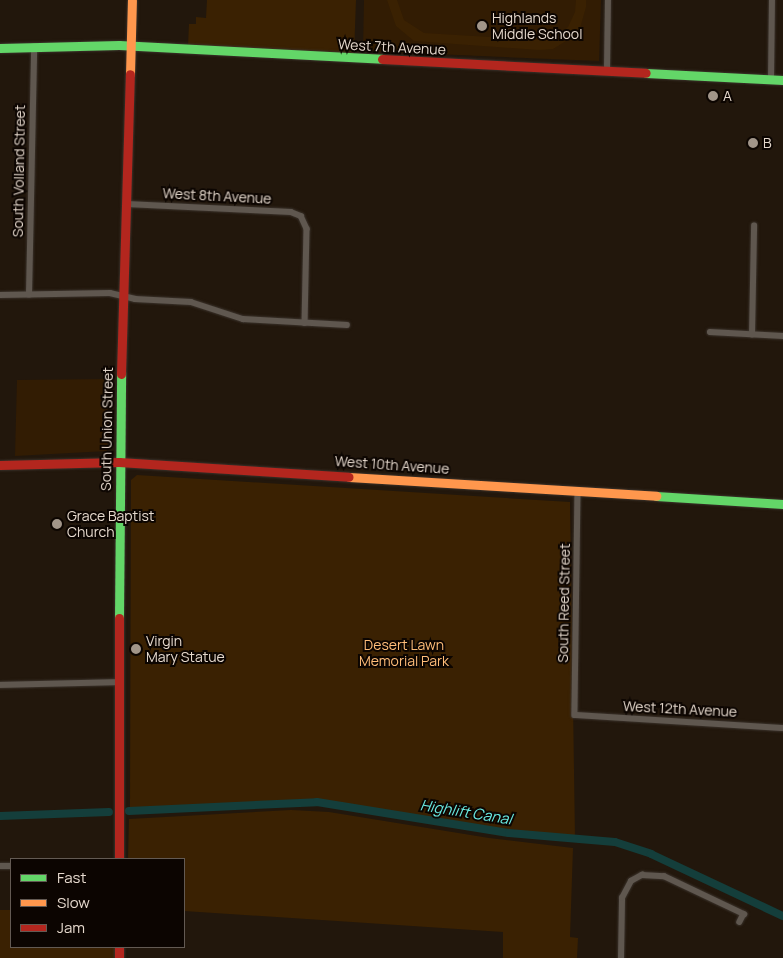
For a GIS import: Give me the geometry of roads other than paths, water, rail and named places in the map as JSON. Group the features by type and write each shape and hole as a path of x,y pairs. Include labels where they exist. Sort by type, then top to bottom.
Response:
{"main road":[{"name":"South Union Street","path":"119,858 119,462 132,0"},
{"name":"West 7th Avenue","path":"0,48 130,46 783,80"},
{"name":"West 10th Avenue","path":"0,465 119,462 783,504"}],"street":[{"path":"607,70 608,0"},
{"path":"771,80 772,0"},
{"name":"South Volland Street","path":"29,295 34,47"},
{"name":"West 8th Avenue","path":"126,204 291,212 304,218 307,229 305,323"},
{"path":"752,334 754,226"},
{"path":"0,295 110,293 191,302 243,319 347,325"},
{"path":"710,332 783,336"},
{"name":"South Reed Street","path":"575,716 578,491"},
{"path":"0,685 120,682"},
{"name":"West 12th Avenue","path":"575,716 783,728"},
{"path":"621,958 622,898 631,881 642,875 664,876 744,914 740,922"}],"waterway":[{"name":"Highlift Canal","path":"129,811 317,802 509,833 615,842 651,854 783,916"},
{"name":"Highlift Canal","path":"0,816 109,812"}],"place":[{"name":"Highlands Middle School","path":"482,26"},
{"name":"A","path":"713,96"},
{"name":"B","path":"753,143"},
{"name":"Grace Baptist Church","path":"57,524"},
{"name":"Virgin Mary Statue","path":"136,649"}],"park label":[{"name":"Desert Lawn Memorial Park","path":"404,654"}]}
